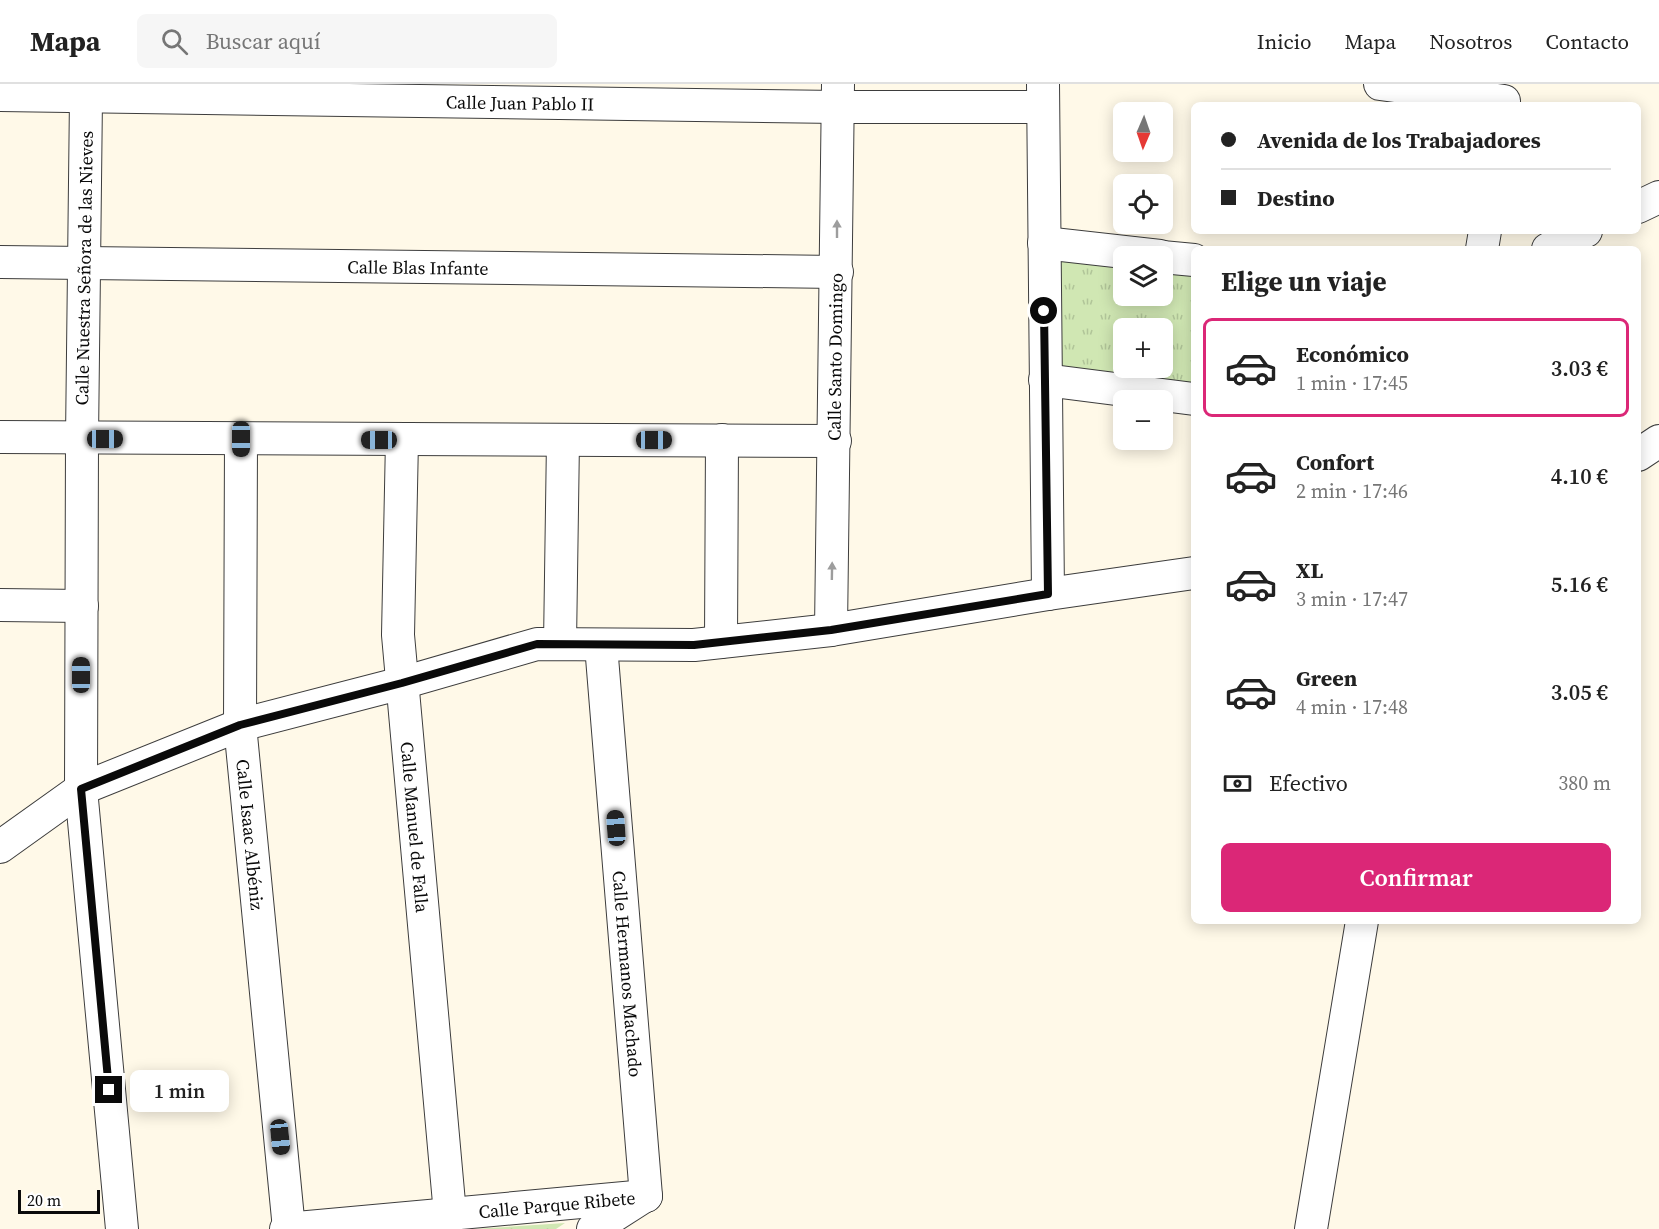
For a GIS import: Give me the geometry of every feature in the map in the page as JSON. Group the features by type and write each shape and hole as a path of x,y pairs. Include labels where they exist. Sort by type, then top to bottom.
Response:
{"street":[{"path":"1380,84 1505,97"},
{"name":"Calle Juan Pablo II","path":"0,95 86,97 1042,96"},
{"name":"Calle Santo Domingo","path":"831,630 838,95"},
{"path":"1042,96 1048,594"},
{"name":"Calle Nuestra Señora de las Nieves","path":"86,97 81,789 122,1229"},
{"path":"1641,206 1659,197"},
{"path":"1554,246 1580,234"},
{"path":"1044,243 1113,251"},
{"path":"1173,258 1191,261"},
{"name":"Calle Blas Infante","path":"0,262 837,272"},
{"path":"1045,380 1191,399"},
{"path":"0,437 835,441"},
{"name":"Calle Isaac Albéniz","path":"241,439 240,725 288,1229"},
{"name":"Calle Manuel de Falla","path":"402,440 398,635 450,1214"},
{"path":"560,644 563,440"},
{"path":"721,642 722,440"},
{"path":"1641,453 1659,441"},
{"path":"0,847 81,789 240,725 402,683 537,644 694,645 831,630 1048,594 1191,573"},
{"path":"0,604 81,606"},
{"name":"Calle Hermanos Machado","path":"601,645 646,1196"},
{"path":"1311,1229 1362,924"},
{"path":"593,1229 646,1196"},
{"name":"Calle Parque Ribete","path":"288,1229 646,1196"}],"green space":[{"path":"1044,243 1113,254 1113,306 1173,306 1173,258 1191,260 1191,399 1173,396 1173,390 1123,390 1045,380"},
{"path":"565,1223 556,1229 474,1229"}],"route":[{"path":"109,1090 81,789 240,725 402,683 537,644 694,645 831,630 1048,594 1044,311"}]}
